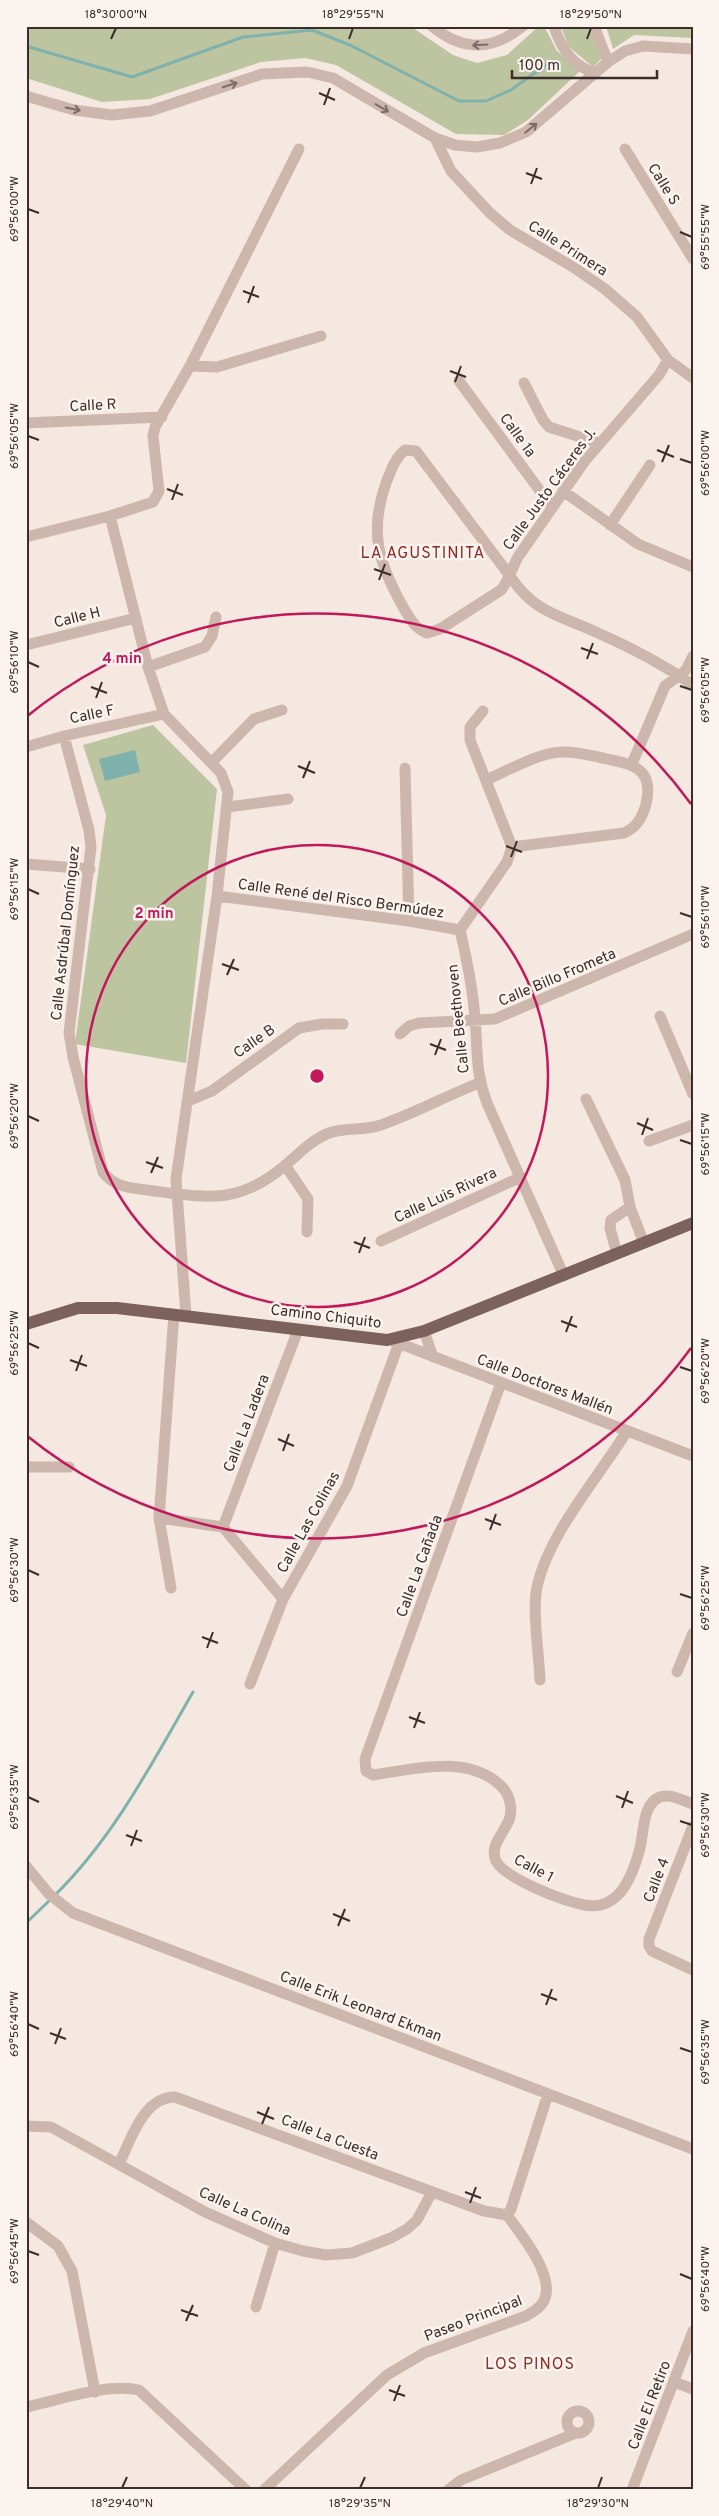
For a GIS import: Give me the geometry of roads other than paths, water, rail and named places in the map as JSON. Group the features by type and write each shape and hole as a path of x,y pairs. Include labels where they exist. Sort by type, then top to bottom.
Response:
{"main road":[{"name":"Camino Chiquito","path":"26,1324 78,1308 116,1308 393,1341 424,1331 564,1276 693,1223"}],"street":[{"path":"432,26 444,36 458,43 472,45 504,41 523,26"},
{"path":"554,26 565,51 582,67 595,73"},
{"path":"594,26 608,62"},
{"path":"28,100 74,110 112,115 150,111 262,74 308,72 333,78 436,138 455,144 477,147 500,143 526,132 608,62 625,51 643,46 693,49"},
{"name":"Calle Primera","path":"436,138 451,172 490,213 510,230 573,267 605,289 638,317 668,360 693,378"},
{"path":"26,537 110,516 153,502 159,491 153,436 155,427 190,366 299,149"},
{"name":"Calle S","path":"625,149 693,259"},
{"path":"190,366 217,367 321,336"},
{"name":"Calle Justo Cáceres J.","path":"510,576 416,451 405,450 394,462 379,510 376,531 379,554 387,578 414,625 427,633 440,629 501,590 510,576 518,557 563,490 599,444 654,382 668,360"},
{"name":"Calle 1a","path":"459,382 552,507"},
{"path":"524,383 543,420 550,427 599,444"},
{"name":"Calle R","path":"26,423 162,416"},
{"path":"610,525 650,465"},
{"path":"563,490 610,525 650,550 693,567"},
{"path":"110,516 148,667 164,714 212,762 221,773 228,792 228,807 217,896 176,1194 180,1315 159,1518 171,1588"},
{"path":"510,576 530,601 546,612 598,633 680,676 693,685"},
{"path":"148,667 205,647 212,636 216,617"},
{"name":"Calle H","path":"26,645 136,618"},
{"path":"632,764 665,686 669,680 680,676 686,670 693,656"},
{"path":"212,762 254,719 282,710"},
{"path":"460,930 507,862 512,847 469,736 472,723 483,711"},
{"name":"Calle F","path":"26,747 64,736 164,714"},
{"name":"Calle Asdrúbal Domínguez","path":"64,736 89,830 90,869 70,1018 73,1057 103,1172 108,1178 127,1187 176,1194 228,1196 254,1187 285,1166 322,1136 336,1131 381,1125 479,1083"},
{"path":"486,780 558,752 575,752 632,764 642,771 648,788 645,809 630,830 617,835 512,847"},
{"path":"405,768 409,921"},
{"path":"228,807 288,799"},
{"path":"26,864 90,869"},
{"name":"Calle René del Risco Bermúdez","path":"217,896 409,921 460,930"},
{"name":"Calle Beethoven","path":"460,930 470,971 476,1020 476,1060 479,1083 564,1276"},
{"name":"Calle Billo Frometa","path":"400,1034 409,1026 419,1023 495,1019 693,934"},
{"path":"660,1016 693,1094"},
{"name":"Calle B","path":"188,1101 212,1091 299,1028 322,1024 343,1024"},
{"path":"586,1099 626,1180 630,1207 644,1243"},
{"path":"649,1141 693,1124"},
{"path":"285,1166 308,1199 307,1232"},
{"name":"Calle Luis Rivera","path":"381,1241 521,1177"},
{"path":"616,1254 610,1228 611,1220 630,1207"},
{"name":"Calle La Ladera","path":"223,1527 298,1330"},
{"path":"424,1331 433,1357"},
{"name":"Calle Doctores Mallén","path":"393,1341 693,1456"},
{"name":"Calle Las Colinas","path":"250,1684 283,1599 347,1486 393,1341"},
{"name":"Calle La Cañada","path":"365,1759 501,1383"},
{"path":"540,1680 536,1588 544,1566 579,1501 609,1461 626,1431"},
{"path":"26,1467 69,1467"},
{"path":"159,1518 223,1527 283,1599"},
{"path":"677,1672 693,1633"},
{"name":"Calle 1","path":"365,1759 366,1771 373,1775 430,1766 468,1769 494,1779 506,1792 510,1802 510,1819 495,1846 496,1861 506,1872 558,1897 591,1908 607,1905 620,1893 640,1849 644,1819 652,1803 660,1797 673,1797 693,1804"},
{"name":"Calle 4","path":"693,1826 649,1939 648,1946 652,1951 693,1970"},
{"name":"Calle Erik Leonard Ekman","path":"28,1869 49,1894 73,1913 693,2149"},
{"path":"506,2215 511,2209 548,2094"},
{"name":"Calle La Cuesta","path":"119,2164 144,2114 160,2100 175,2097 484,2211 506,2215"},
{"name":"Calle La Colina","path":"28,2123 51,2127 205,2212 275,2243 326,2255 352,2253 407,2229 423,2211 432,2192"},
{"name":"Paseo Principal","path":"264,2490 388,2375 407,2362 526,2316 538,2309 545,2299 547,2290 546,2278 534,2255 506,2215"},
{"path":"26,2222 58,2246 72,2271 95,2392"},
{"path":"256,2307 275,2243"},
{"name":"Calle El Retiro","path":"632,2490 693,2331"},
{"path":"674,2382 693,2388"},
{"path":"26,2407 95,2392 130,2388 146,2395 246,2490"},
{"path":"448,2490 461,2480 576,2433"}],"water":[{"path":"135,750 140,772 105,781 99,759"}],"waterway":[{"path":"26,46 132,77 243,37 312,30 352,46 459,101 486,101 511,90 547,64"},
{"path":"55,1895 96,1849 114,1824 147,1772 193,1692"},
{"path":"26,1923 50,1900"}],"district":[{"name":"LA AGUSTINITA","path":"423,552"},
{"name":"LOS PINOS","path":"530,2363"}]}
